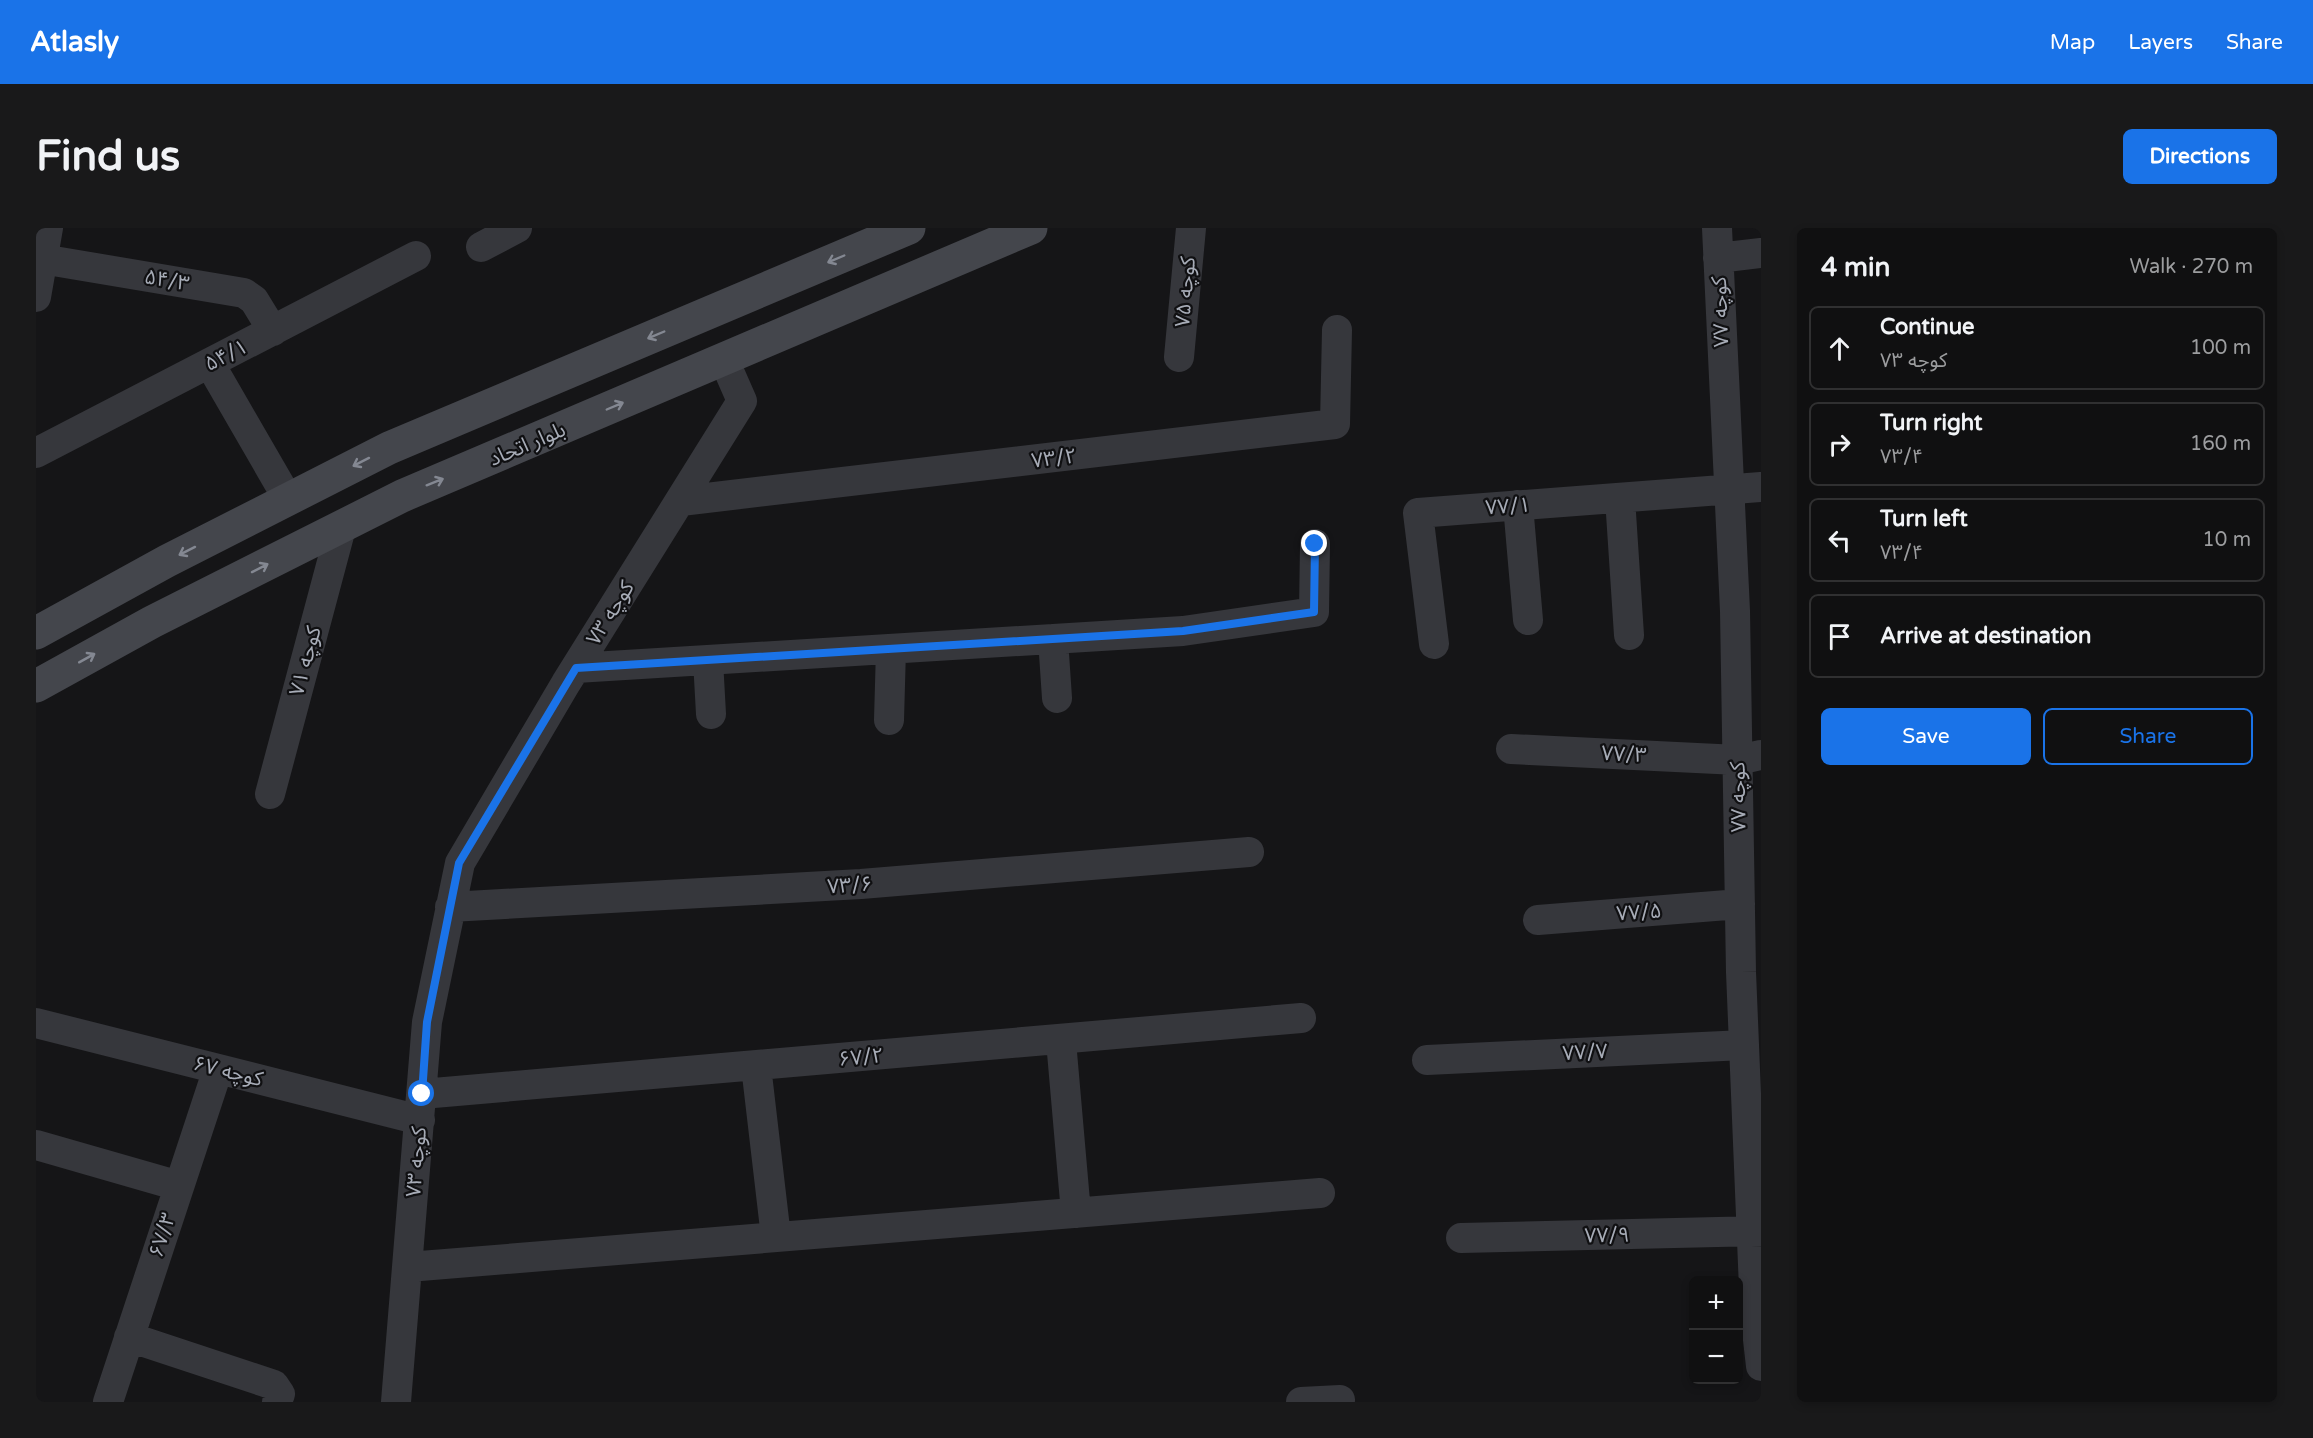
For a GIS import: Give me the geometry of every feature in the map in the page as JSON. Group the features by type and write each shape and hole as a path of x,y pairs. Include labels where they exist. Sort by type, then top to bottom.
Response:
{"main road":[{"name":"بلوار اتحاد","path":"36,686 152,622 402,496 1031,228"},
{"path":"36,633 389,448 888,232"},
{"path":"463,417 480,463"}],"street":[{"path":"36,297 39,258 48,228"},
{"path":"481,247 517,228"},
{"name":"کوچه ۷۵","path":"1179,357 1191,228"},
{"name":"کوچه ۷۷","path":"1716,228 1735,610 1749,757 1740,904 1752,994 1744,1045 1757,1232 1755,1313 1761,1366"},
{"path":"1718,258 1761,253"},
{"name":"۵۴/۱","path":"36,453 416,256"},
{"name":"۵۴/۳","path":"39,258 244,293 254,300 273,331"},
{"name":"۷۳/۲","path":"681,501 1335,424 1337,330"},
{"name":"کوچه ۷۳","path":"396,1402 427,1022 459,863 576,668 742,401 724,360"},
{"path":"210,364 288,499"},
{"name":"۷۷/۱","path":"1434,644 1418,513 1761,488"},
{"path":"1620,498 1629,635"},
{"path":"1518,506 1528,620"},
{"name":"کوچه ۷۱","path":"270,794 341,528"},
{"path":"576,668 1183,631 1314,612 1315,544"},
{"path":"1053,639 1056,698"},
{"path":"889,720 891,649"},
{"path":"708,660 711,714"},
{"name":"۷۷/۳","path":"1511,749 1749,757"},
{"name":"۷۳/۶","path":"450,907 861,884 1249,852"},
{"name":"۷۷/۵","path":"1538,920 1740,904"},
{"name":"۶۷/۲","path":"421,1107 756,1066 1061,1041 1301,1018"},
{"name":"کوچه ۶۷","path":"36,1023 218,1069 421,1107"},
{"path":"1061,1041 1076,1213"},
{"name":"۷۷/۷","path":"1427,1060 1744,1045"},
{"path":"756,1066 776,1237"},
{"name":"۶۷/۳","path":"108,1402 218,1069"},
{"path":"36,1145 179,1186"},
{"path":"408,1267 1320,1193"},
{"name":"۷۷/۹","path":"1461,1238 1757,1232"},
{"path":"129,1336 274,1385 280,1394 277,1402"},
{"path":"1301,1402 1340,1401"}],"route":[{"path":"422,1094 427,1022 459,863 576,668 1183,631 1314,612 1315,544"}]}
